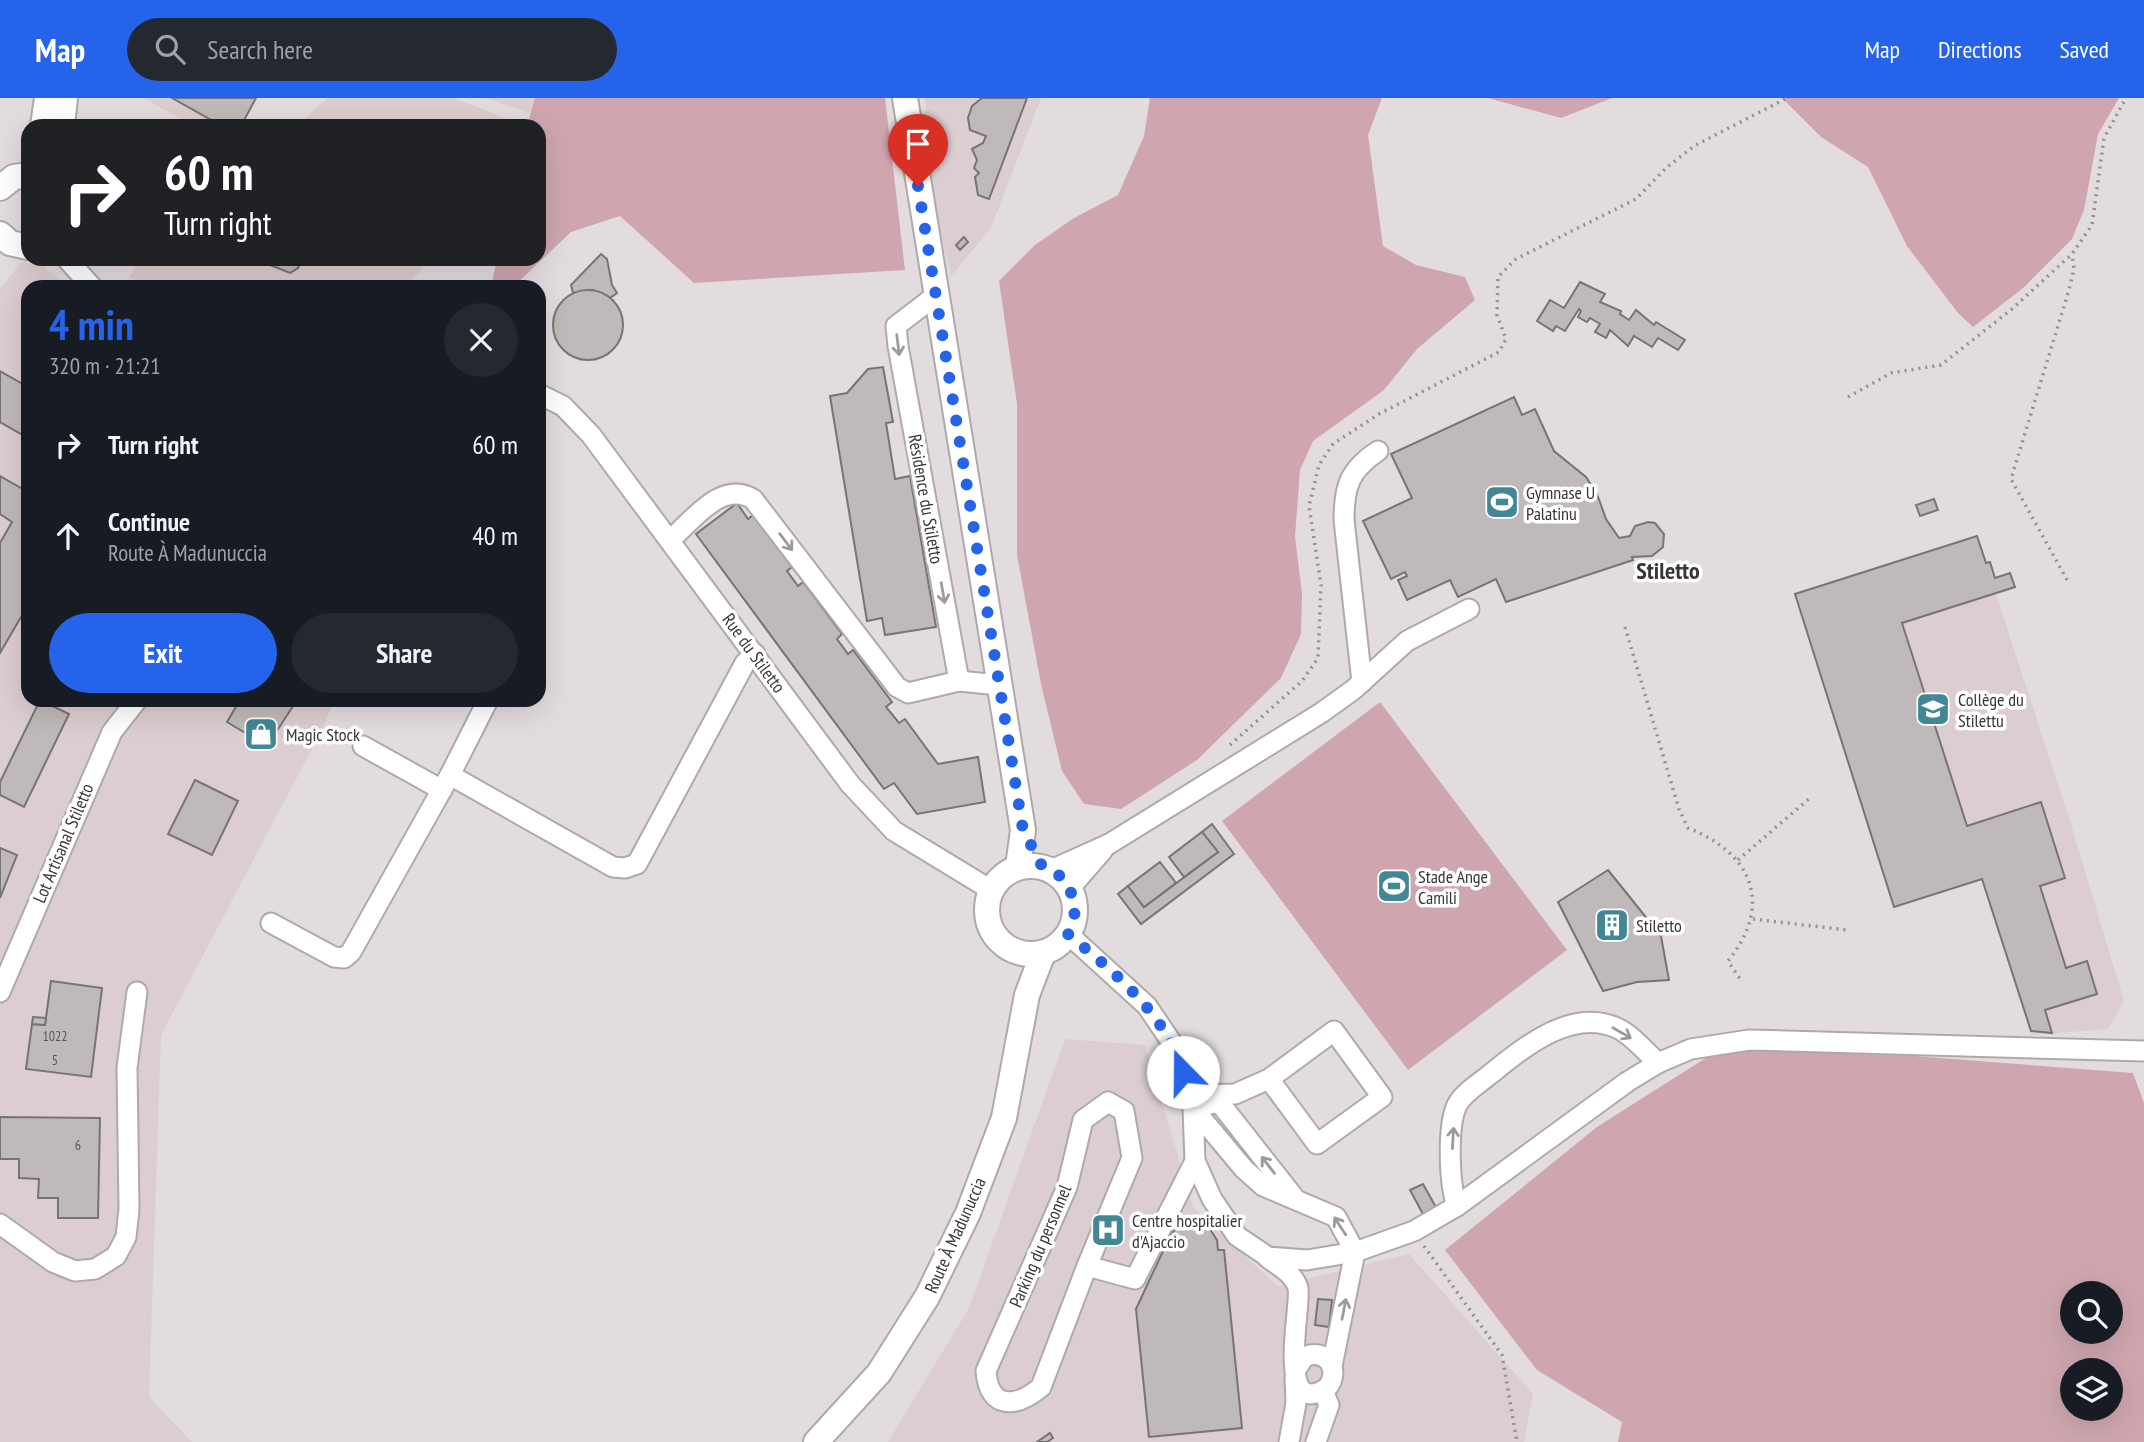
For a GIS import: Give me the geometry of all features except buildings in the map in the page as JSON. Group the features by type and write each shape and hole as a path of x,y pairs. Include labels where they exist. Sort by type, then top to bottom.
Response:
{"main road":[{"path":"44,119 47,98"},
{"path":"63,119 65,98"},
{"path":"905,98 1023,830 1037,868 1070,888 1075,912 1068,934 1042,953 1015,951 993,933 987,919 987,904 991,890 998,880 1037,868"},
{"path":"0,188 21,174"},
{"path":"1,236 10,243 21,245"},
{"path":"1015,951 1027,995"},
{"name":"Route À Madunuccia","path":"816,1442 879,1373 927,1297 968,1213 1004,1118 1027,995 1042,953"}],"street":[{"path":"73,266 86,280"},
{"name":"Résidence du Stiletto","path":"935,296 896,326 959,681"},
{"name":"Rue du Stiletto","path":"546,398 563,406 591,435 671,539 850,784 894,831 962,875 991,890"},
{"path":"1362,682 1344,520 1344,495 1354,470 1378,451"},
{"path":"671,539 724,494 741,492 753,499 897,687 908,694 959,681 999,685"},
{"path":"1037,868 1109,844 1321,713 1362,682 1407,641 1469,609"},
{"path":"363,746 446,782 613,867 625,869 637,864 745,663 755,654"},
{"name":"Lot Artisanal Stiletto","path":"0,992 112,732 132,707"},
{"path":"271,923 334,957 344,958 351,952 446,782 484,707"},
{"path":"1070,888 1109,844"},
{"path":"1068,934 1147,1006 1176,1049 1191,1102 1195,1161 1212,1199 1237,1236 1294,1278 1298,1290 1293,1337 1302,1379 1329,1405 1316,1442"},
{"path":"0,1224 53,1262 75,1271 95,1269 116,1256 126,1237 129,1209 127,1068 137,992"},
{"path":"1457,1206 1452,1193 1451,1168 1454,1113 1458,1103 1522,1050 1556,1030 1598,1024 1617,1028 1657,1063"},
{"path":"1191,1102 1236,1094 1269,1079 1334,1031 1382,1097 1317,1144 1269,1079"},
{"path":"1258,1251 1268,1257 1307,1260 1355,1252 1414,1231 1457,1206 1657,1063 1691,1049 1749,1040 2144,1051"},
{"name":"Parking du personnel","path":"1108,1102 1124,1111 1132,1158 1087,1266 1041,1387 1027,1399 1007,1403 994,1397 987,1386 986,1371 1067,1186 1083,1120 1108,1102"},
{"path":"1191,1102 1244,1169 1263,1186 1336,1217 1355,1252 1332,1366 1333,1380 1302,1379"},
{"path":"1087,1266 1135,1279 1195,1161"},
{"path":"1302,1379 1307,1260"},
{"path":"1289,1442 1304,1357 1315,1354 1326,1358 1332,1366"},
{"path":"1283,1442 1294,1415"}],"path":[{"path":"1228,747 1302,681 1318,658 1321,585 1309,506 1319,465 1333,444 1379,414 1499,352 1506,339 1497,315 1498,277 1516,259 1636,199 1666,168 1694,146 1787,98"},
{"path":"1848,397 1891,373 1941,365 2001,318 2072,254 2092,225 2104,138 2126,98"},
{"path":"2067,580 2011,479 2069,290 2074,268 2072,254"},
{"path":"1625,627 1679,809 1688,828 1720,843 1738,860 1750,881 1753,919 1728,961 1741,982"},
{"path":"1738,860 1811,797"},
{"path":"1753,919 1847,930"},
{"path":"1414,1231 1502,1355 1517,1442"}],"shaded area":[{"path":"143,98 256,98 245,119 181,119"},
{"path":"328,98 454,98 504,119 304,119"},
{"path":"484,98 535,98 530,113"},
{"path":"535,98 885,98 905,270 694,283 620,216 571,232 546,256 546,119 529,119"},
{"path":"925,98 1041,98 991,228 951,276 934,207"},
{"path":"1150,98 1382,98 1368,135 1383,246 1416,265 1465,277 1475,300 1417,349 1384,390 1313,441 1300,470 1295,537 1302,593 1301,634 1281,678 1197,760 1121,809 1084,804 1062,771 1041,684 1017,555 1017,404 999,281 1035,245 1074,218 1118,195 1144,136"},
{"path":"1488,98 1612,98 1561,118"},
{"path":"1782,98 2119,98 2098,134 2084,210 2072,239 2023,288 1973,327 1958,313 1907,246 1868,167 1821,137"},
{"path":"21,263 21,266 44,267 60,280 21,280 21,707 331,707 322,730 161,1035 149,1397 192,1442 0,1442 0,288"},
{"path":"136,266 425,266 411,280 129,278"},
{"path":"496,266 535,266 520,280 492,280"},
{"name":"Collège du Stilettu","path":"1977,536 2071,824 2124,1001 2108,1029 2031,1035 1982,879 1894,907 1795,594"},
{"name":"Stade Ange Camili","path":"1380,702 1567,950 1408,1070 1222,821"},
{"name":"Centre hospitalier d'Ajaccio","path":"1065,1039 1145,1045 1193,1207 1277,1286 1409,1254 1533,1394 1524,1442 888,1442 969,1308"},
{"path":"1731,1042 2133,1073 2144,1103 2144,1442 1618,1442 1622,1422 1537,1370 1445,1250 1597,1127"}],"place":[{"name":"Gymnase U Palatinu","path":"1502,502"},
{"name":"Collège du Stilettu","path":"1933,709"},
{"name":"Magic Stock","path":"261,734"},
{"name":"Stade Ange Camili","path":"1394,886"},
{"name":"Stiletto","path":"1612,925"},
{"name":"Centre hospitalier d'Ajaccio","path":"1108,1230"}],"district":[{"name":"Stiletto","path":"1668,570"}],"route":[{"path":"918,186 1023,830 1042,866 1062,877 1070,888 1075,912 1068,934 1147,1006 1176,1049 1183,1072"}]}
